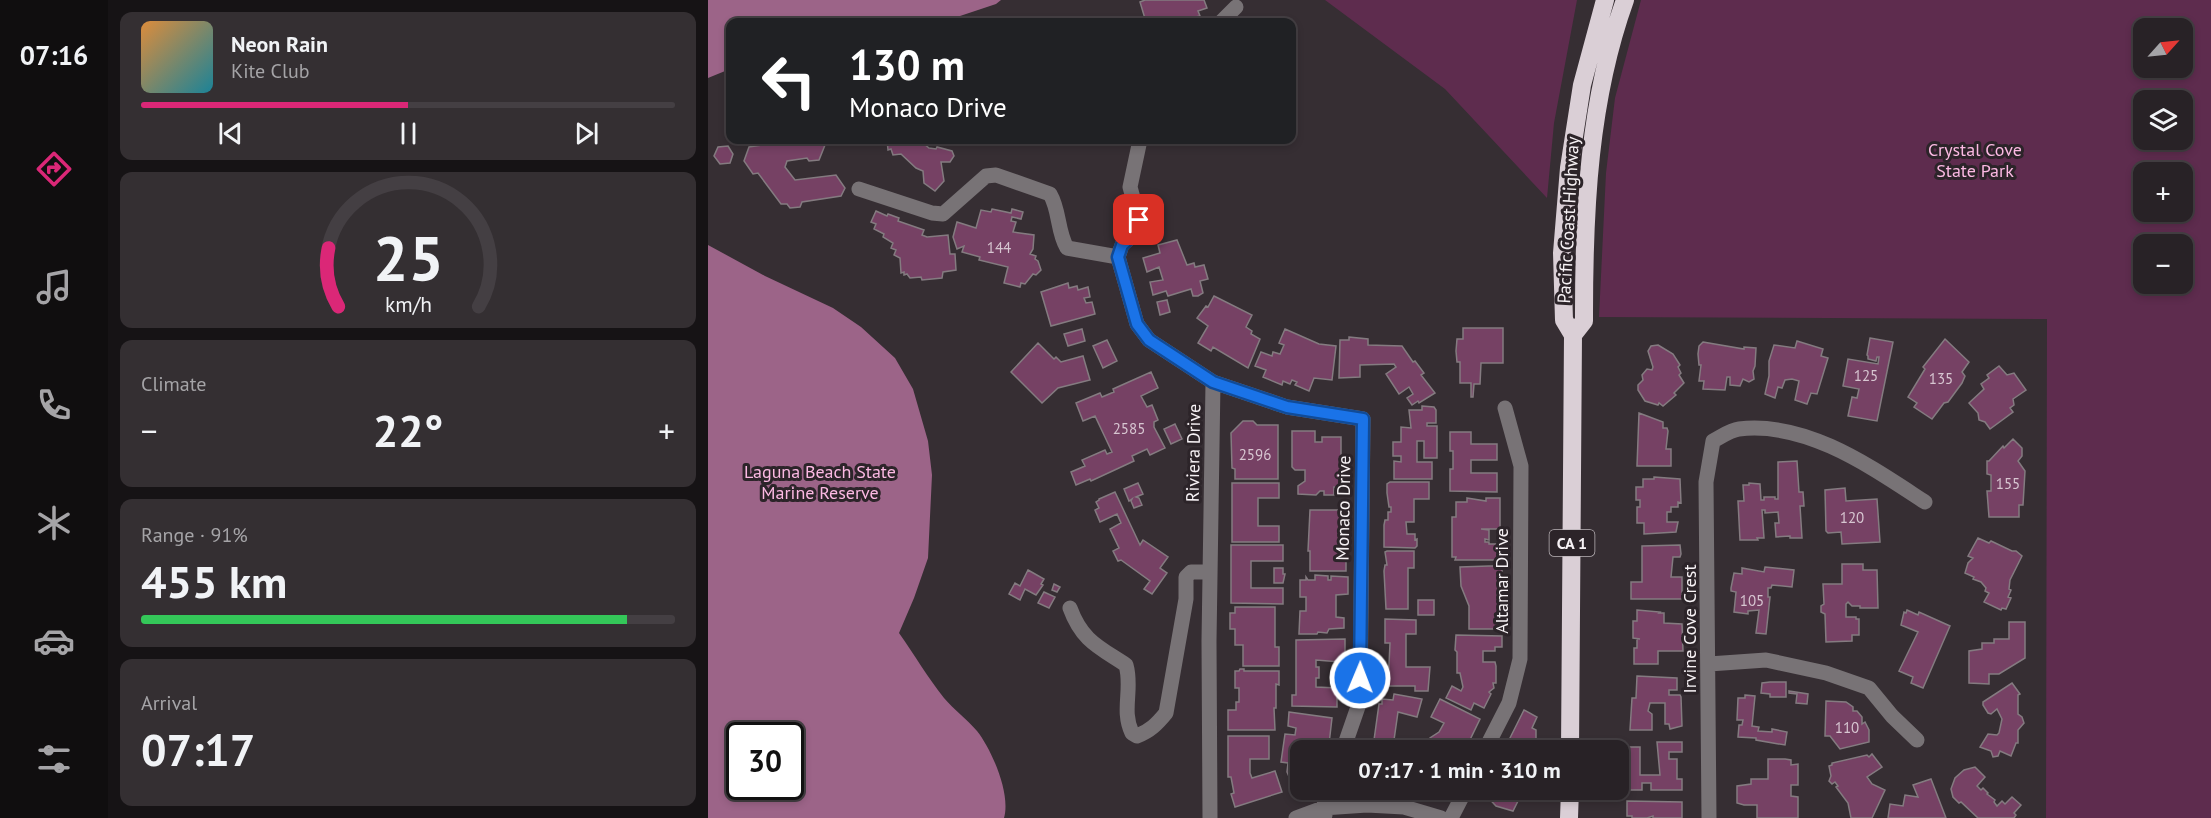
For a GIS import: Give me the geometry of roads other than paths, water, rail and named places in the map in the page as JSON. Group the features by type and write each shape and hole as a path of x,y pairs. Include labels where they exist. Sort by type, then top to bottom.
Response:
{"highway":[{"name":"Pacific Coast Highway","path":"1570,740 1573,335 1564,321 1562,253 1569,168 1582,85 1605,0"},
{"name":"Pacific Coast Highway","path":"1573,335 1584,321 1584,249 1594,130 1604,74 1625,0"},
{"path":"1569,818 1570,800"}],"street":[{"path":"1225,18 1236,7"},
{"path":"859,189 932,213 943,214 986,177 996,175 1050,194 1055,204 1061,238 1068,248 1118,257 1122,245 1134,234 1139,220 1130,187 1139,144"},
{"name":"Riviera Drive","path":"1118,257 1137,324 1149,340 1213,382 1210,818"},
{"name":"Monaco Drive","path":"1213,382 1287,407 1363,419 1360,701 1346,740"},
{"name":"Altamar Drive","path":"1490,740 1509,703 1520,659 1521,466 1505,408"},
{"name":"Irvine Cove Crest","path":"1709,818 1706,482 1713,441 1737,429 1783,430 1832,446 1925,502"},
{"path":"1070,608 1076,624 1085,637 1096,647 1126,665 1129,675 1126,721 1132,734 1137,736 1157,725 1166,713 1186,599 1186,577 1191,572 1210,572"},
{"path":"1708,664 1766,660 1827,673 1869,688 1892,716 1917,740"},
{"path":"1451,818 1460,800"},
{"path":"1296,818 1367,805 1404,807 1441,818"}],"park label":[{"name":"Crystal Cove State Park","path":"1975,159"},
{"name":"Laguna Beach State Marine Reserve","path":"820,481"}]}
